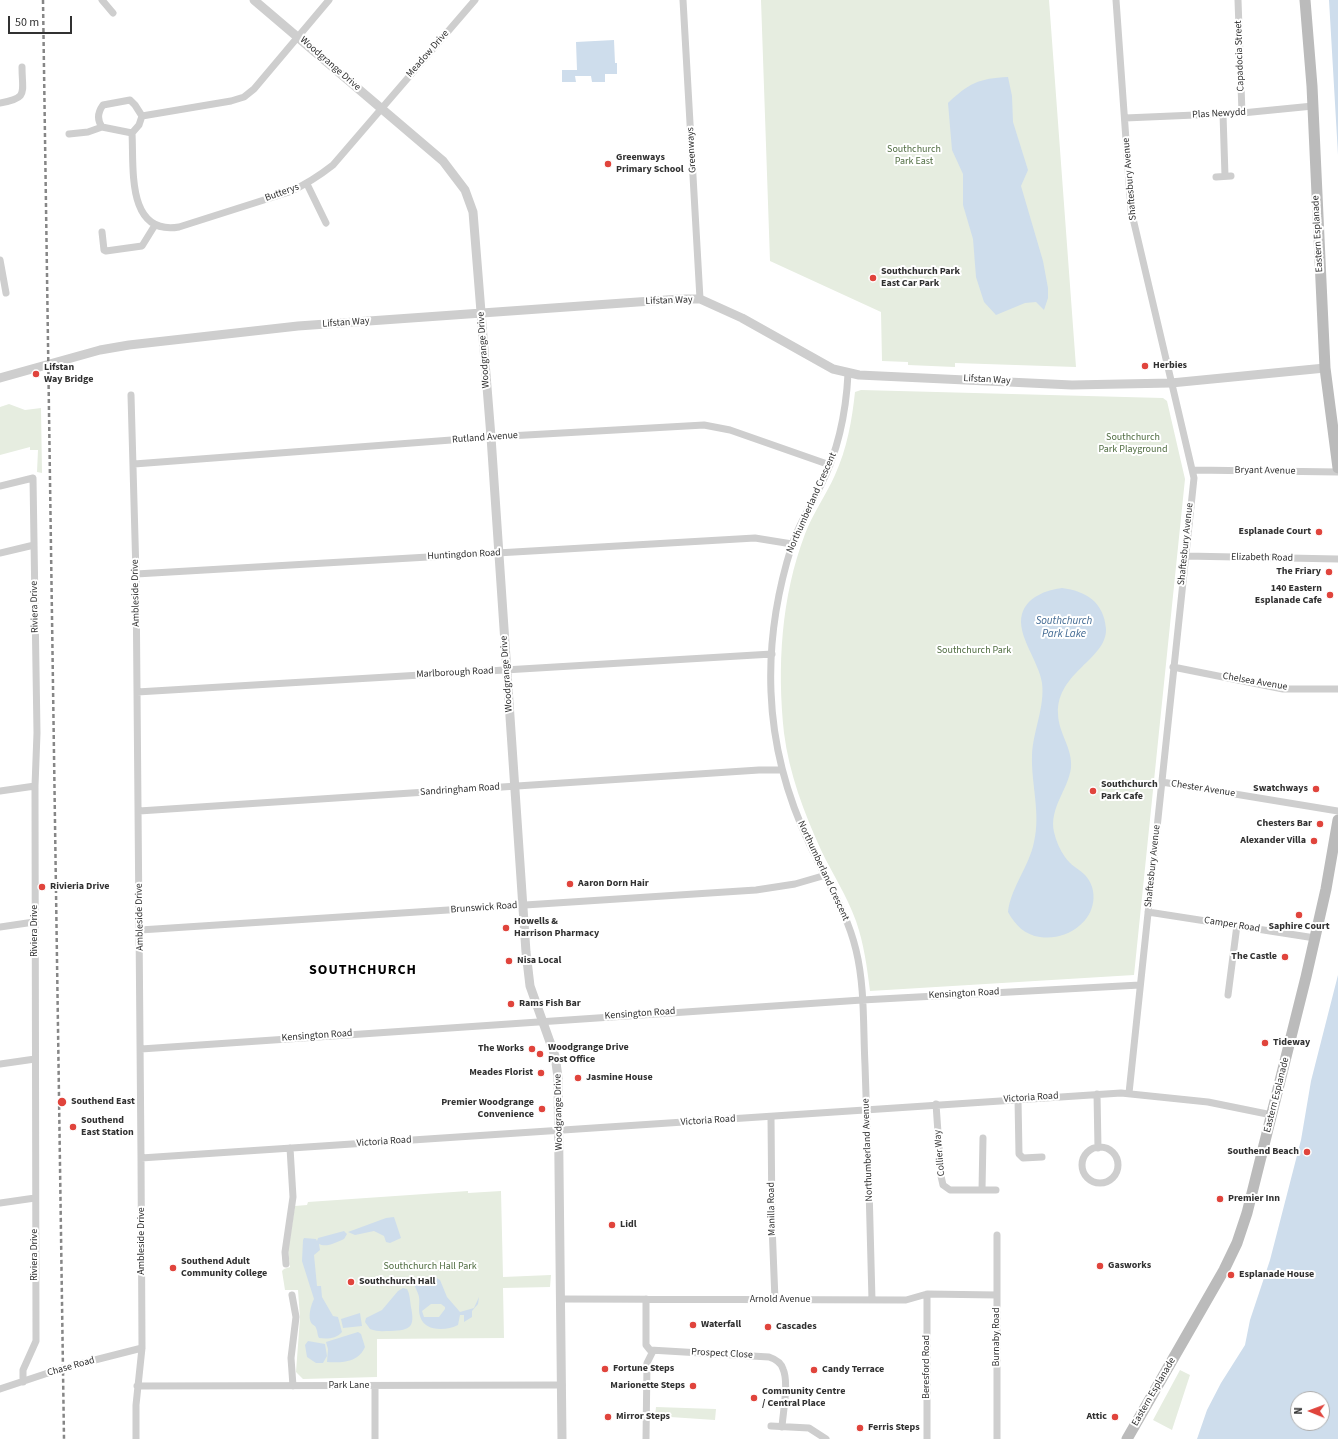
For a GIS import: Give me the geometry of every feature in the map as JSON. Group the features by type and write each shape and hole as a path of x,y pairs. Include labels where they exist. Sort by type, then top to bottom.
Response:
{"main road":[{"name":"Eastern Esplanade","path":"1305,0 1312,106 1325,368 1338,468"},
{"name":"Eastern Esplanade","path":"1127,1439 1224,1270 1237,1243 1247,1213 1315,938 1338,820"}],"street":[{"name":"Woodgrange Drive","path":"254,0 443,161 465,190 473,212 491,437 528,975 558,1068 562,1439"},
{"path":"142,116 231,101 244,97 254,90 329,0"},
{"name":"Meadow Drive","path":"382,109 475,0"},
{"name":"Greenways","path":"683,0 700,299"},
{"name":"Shaftesbury Avenue","path":"1116,0 1132,216 1194,478 1129,1093"},
{"name":"Capadocia Street","path":"1238,0 1242,113"},
{"path":"105,1 113,13"},
{"path":"0,103 20,98 22,94 22,67"},
{"path":"102,127 99,119 100,109 102,105 109,103 130,100 142,116"},
{"name":"Plas Newydd","path":"1125,118 1242,113 1312,106"},
{"name":"Butterys","path":"155,225 163,228 179,227 289,192 307,184 333,165 382,109"},
{"path":"1216,177 1228,176 1223,114"},
{"path":"102,232 104,250 106,251 136,247 145,242 155,225 146,217 137,202 132,133 139,125 142,116"},
{"path":"69,134 88,132 102,127 132,133"},
{"path":"307,184 326,223"},
{"path":"0,260 6,293"},
{"name":"Lifstan Way","path":"0,378 100,350 129,345 298,326 652,301 700,299 742,318 833,369 848,374 903,378 1072,384 1171,384 1325,368"},
{"name":"Northumberland Crescent","path":"848,374 843,421 830,465 792,544 781,583 772,654 771,693 773,720 782,770 804,832 841,905 856,949 862,1000"},
{"name":"Ambleside Drive","path":"131,395 136,574 141,1049 142,1348 137,1386 136,1439"},
{"name":"Rutland Avenue","path":"134,464 491,437 704,425 742,434 830,465"},
{"name":"Bryant Avenue","path":"1193,470 1338,472"},
{"name":"Riviera Drive","path":"0,486 33,478 37,733 34,922 36,1341 23,1370 23,1382"},
{"name":"Huntingdon Road","path":"136,574 755,538 792,544"},
{"path":"0,553 34,545"},
{"name":"Elizabeth Road","path":"1185,556 1338,559"},
{"name":"Marlborough Road","path":"137,692 772,654"},
{"name":"Chelsea Avenue","path":"1173,667 1283,689 1338,689"},
{"name":"Sandringham Road","path":"139,811 759,770 782,770"},
{"name":"Chester Avenue","path":"1162,782 1338,811"},
{"path":"0,791 35,786"},
{"name":"Brunswick Road","path":"140,930 756,890 795,884 826,875"},
{"name":"Camper Road","path":"1148,912 1315,938"},
{"path":"0,927 34,922"},
{"path":"1228,995 1237,925"},
{"name":"Kensington Road","path":"141,1049 543,1020 1140,984"},
{"name":"Northumberland Avenue","path":"862,1000 867,1110 872,1300"},
{"path":"0,1064 35,1059"},
{"name":"Victoria Road","path":"141,1158 1097,1094 1129,1093 1208,1102 1272,1115"},
{"path":"1097,1094 1098,1148"},
{"path":"1018,1099 1019,1154 1023,1158 1042,1157"},
{"name":"Collier Way","path":"936,1104 941,1176 943,1185 950,1190 996,1190"},
{"name":"Manilla Road","path":"771,1117 772,1225 775,1300"},
{"path":"982,1190 983,1138"},
{"path":"286,1264 285,1252 293,1197 290,1148"},
{"path":"1098,1148 1109,1150 1116,1159 1117,1165 1114,1175 1110,1180 1100,1183 1094,1182 1085,1175 1082,1163 1088,1152 1098,1148"},
{"path":"0,1202 35,1198"},
{"name":"Burnaby Road","path":"997,1235 998,1439"},
{"name":"Arnold Avenue","path":"561,1299 906,1300 927,1294 997,1295"},
{"name":"Beresford Road","path":"927,1294 928,1439"},
{"path":"292,1295 296,1317 291,1358 293,1386"},
{"path":"646,1299 646,1345 653,1351 647,1363 646,1439"},
{"name":"Chase Road","path":"0,1389 83,1363 142,1348"},
{"name":"Prospect Close","path":"653,1351 773,1359 780,1363 784,1374 782,1427"},
{"name":"Park Lane","path":"137,1386 562,1385"},
{"path":"376,1386 376,1439"},
{"path":"771,1426 809,1428 826,1439"}],"green space":[{"name":"Southchurch Park East","path":"761,0 1049,0 1076,367 955,363 955,367 908,365 908,362 882,361 881,312 770,261"},
{"name":"Southchurch Park","path":"861,390 1163,398 1167,401 1185,479 1134,975 870,991 863,947 856,921 825,859 803,807 793,778 784,733 781,683 781,658 786,607 797,558 808,526 843,455 855,392"},
{"path":"9,404 25,410 41,408 42,473 37,472 38,450 30,450 30,447 0,455 0,407"},
{"name":"Southchurch Hall Park","path":"468,1191 468,1193 501,1191 503,1277 551,1275 550,1287 503,1288 504,1338 377,1339 377,1377 303,1379 296,1372 300,1318 298,1290 285,1290 282,1271 290,1267 288,1250 295,1206 307,1205 308,1202"},
{"path":"1180,1370 1190,1375 1172,1430 1153,1420"},
{"path":"656,1407 716,1409 715,1420 655,1416"}],"water":[{"path":"1329,0 1338,0 1338,155"},
{"path":"614,40 617,74 605,74 605,82 592,82 591,76 575,76 576,82 562,82 562,70 577,70 576,42"},
{"path":"1008,77 1012,96 1013,122 1028,170 1021,186 1043,261 1048,288 1048,298 1044,310 1036,302 1025,303 996,315 984,302 976,277 973,239 963,205 963,174 952,150 948,103 962,91 975,83 989,79"},
{"name":"Southchurch Park Lake","path":"1062,588 1086,595 1098,605 1105,620 1106,629 1104,640 1099,649 1073,676 1065,687 1060,699 1058,713 1060,727 1070,754 1071,768 1056,807 1053,823 1054,832 1058,845 1065,857 1085,875 1089,881 1092,888 1093,902 1089,915 1079,926 1070,932 1061,936 1040,937 1025,932 1021,929 1008,912 1016,885 1032,851 1036,831 1032,755 1034,737 1042,701 1042,683 1040,675 1022,631 1021,622 1024,608 1028,603 1038,595"},
{"name":"Southend Beach","path":"1338,975 1338,1439 1197,1439 1207,1410 1221,1383 1245,1345 1250,1320 1270,1260 1301,1140 1311,1081"},
{"path":"394,1217 401,1238 390,1243 386,1242 384,1236 374,1231 355,1235 348,1232 386,1218"},
{"path":"344,1231 347,1234 344,1239 328,1245 319,1244 320,1250 314,1255 317,1286 321,1286 322,1297 333,1316 338,1317 342,1332 334,1337 319,1338 316,1327 312,1324 310,1318 314,1299 302,1261 303,1240 304,1238 316,1239 317,1241 318,1238"},
{"path":"435,1277 440,1280 447,1297 460,1312 474,1308 479,1297 478,1304 472,1311 472,1317 464,1322 464,1315 460,1315 458,1325 448,1328 436,1329 426,1325 420,1316 419,1297 413,1279 421,1281","holes":["431,1304 441,1304 445,1307 445,1309 439,1317 424,1317 422,1311"]},
{"path":"403,1288 407,1289 410,1298 412,1323 410,1326 403,1330 391,1331 378,1331 370,1329 365,1322 366,1318 382,1310 398,1291"},
{"path":"360,1313 362,1326 343,1328 341,1319"},
{"path":"358,1332 361,1334 365,1347 358,1356 349,1361 327,1362 328,1349 326,1342"},
{"path":"308,1341 325,1344 327,1356 323,1363 316,1363 307,1357 305,1345"}],"railway":[{"path":"43,0 64,1439"}],"place":[{"name":"Greenways Primary School","path":"608,164"},
{"name":"Southchurch Park East Car Park","path":"873,278"},
{"name":"Herbies","path":"1145,366"},
{"name":"Lifstan Way Bridge","path":"36,374"},
{"name":"Esplanade Court","path":"1319,532"},
{"name":"The Friary","path":"1329,572"},
{"name":"140 Eastern Esplanade Cafe","path":"1330,595"},
{"name":"Swatchways","path":"1316,789"},
{"name":"Southchurch Park Cafe","path":"1093,791"},
{"name":"Chesters Bar","path":"1320,824"},
{"name":"Alexander Villa","path":"1314,841"},
{"name":"Aaron Dorn Hair","path":"570,884"},
{"name":"Rivieria Drive","path":"42,887"},
{"name":"Saphire Court","path":"1299,915"},
{"name":"Howells & Harrison Pharmacy","path":"506,928"},
{"name":"The Castle","path":"1285,957"},
{"name":"Nisa Local","path":"509,961"},
{"name":"Rams Fish Bar","path":"511,1004"},
{"name":"Tideway","path":"1265,1043"},
{"name":"The Works","path":"532,1049"},
{"name":"Woodgrange Drive Post Office","path":"540,1054"},
{"name":"Meades Florist","path":"541,1073"},
{"name":"Jasmine House","path":"578,1078"},
{"name":"Southend East","path":"62,1102"},
{"name":"Premier Woodgrange Convenience","path":"542,1109"},
{"name":"Southend East Station","path":"73,1127"},
{"name":"Southend Beach","path":"1307,1152"},
{"name":"Premier Inn","path":"1220,1199"},
{"name":"Lidl","path":"612,1225"},
{"name":"Gasworks","path":"1100,1266"},
{"name":"Southend Adult Community College","path":"173,1268"},
{"name":"Esplanade House","path":"1231,1275"},
{"name":"Southchurch Hall","path":"351,1282"},
{"name":"Waterfall","path":"693,1325"},
{"name":"Cascades","path":"768,1327"},
{"name":"Fortune Steps","path":"605,1369"},
{"name":"Candy Terrace","path":"814,1370"},
{"name":"Marionette Steps","path":"693,1386"},
{"name":"Community Centre / Central Place","path":"754,1398"},
{"name":"Mirror Steps","path":"608,1417"},
{"name":"Attic","path":"1115,1417"},
{"name":"Ferris Steps","path":"860,1428"}],"district":[{"name":"SOUTHCHURCH","path":"363,971"}],"park label":[{"name":"Southchurch Park Playground","path":"1133,444"}]}
